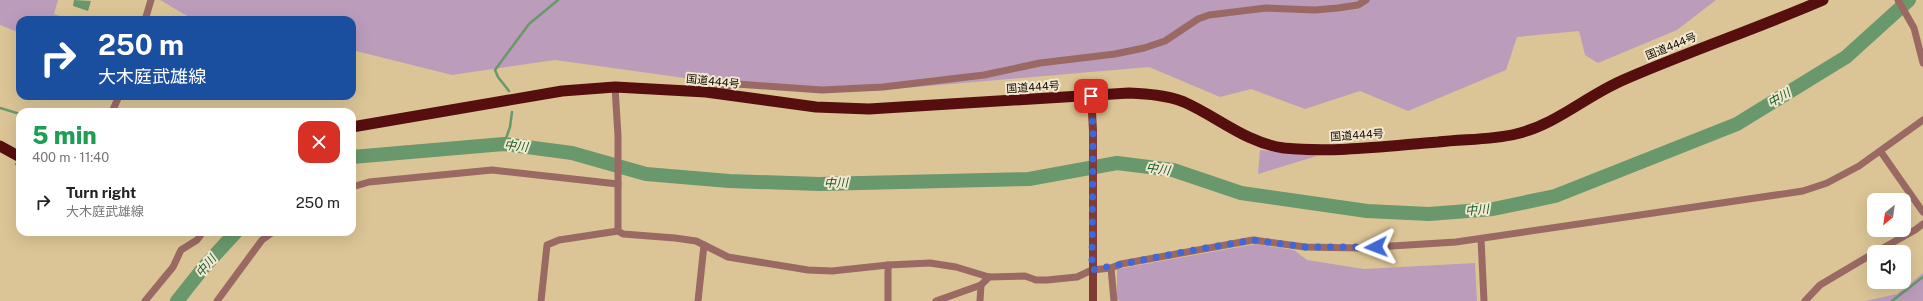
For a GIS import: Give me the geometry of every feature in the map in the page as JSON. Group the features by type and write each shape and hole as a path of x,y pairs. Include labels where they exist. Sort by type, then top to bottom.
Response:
{"highway":[{"name":"国道444号","path":"356,126 562,92 615,87 706,92 816,107 869,109 1130,93 1162,95 1184,102 1253,141 1283,148 1333,150 1515,134 1539,126 1571,110 1618,82 1679,56 1823,0"},
{"path":"1,148 16,155"}],"main road":[{"path":"1091,96 1093,130 1093,301"}],"street":[{"path":"146,16 151,0"},
{"path":"706,92 738,84 822,90 883,87 984,75 1040,63 1115,54 1144,48 1165,40 1198,19 1209,15 1266,8 1315,10 1338,8 1358,5 1366,0"},
{"path":"1898,0 1914,28 1923,63"},
{"path":"615,87 618,136 618,232"},
{"path":"541,301 547,245 559,240 618,232 623,234 696,241 728,257 808,270 832,271 888,265 930,263 956,267 989,277 1025,276 1036,280 1077,277 1092,270 1111,268 1121,264 1253,240 1305,247 1360,248 1481,238 1803,191 1827,183 1859,166 1881,152 1923,120"},
{"path":"1881,152 1923,212"},
{"path":"356,186 369,182 492,170 618,184"},
{"path":"1889,245 1923,224"},
{"path":"144,301 173,267 181,250 197,240 200,236"},
{"path":"217,301 262,240 268,236"},
{"path":"1481,238 1484,301"},
{"path":"698,301 704,246"},
{"path":"1805,301 1820,285 1867,258"},
{"path":"888,265 888,301"},
{"path":"1111,268 1114,301"},
{"path":"936,301 981,285 989,277"},
{"path":"980,301 981,285"}],"shaded area":[{"path":"0,0 58,0 54,14 60,16 16,16 16,31 0,25"},
{"path":"74,0 91,1 88,11 73,6"},
{"path":"160,0 1716,0 1677,30 1598,63 1585,55 1579,31 1517,37 1506,70 1408,111 1360,91 1305,109 1251,89 1220,97 1149,67 870,91 699,80 555,60 452,75 356,51 356,16 187,16"},
{"path":"1260,150 1317,156 1258,174"},
{"path":"1256,244 1294,250 1307,260 1364,269 1475,263 1477,301 1120,301 1117,299 1117,269"},
{"path":"1923,273 1923,301 1865,301 1897,294 1903,289 1911,289 1911,283"}],"waterway":[{"path":"509,91 498,77 495,70 529,24 558,0"},
{"name":"中川","path":"356,157 504,144 572,153 646,174 729,181 819,184 1029,179 1117,163 1173,170 1241,193 1367,211 1429,214 1493,209 1555,196 1737,124 1846,57 1909,0"},
{"path":"0,108 16,113"},
{"path":"504,144 510,127 512,112"},
{"name":"中川","path":"177,301 204,267 232,236"},
{"path":"1892,301 1923,277"}],"route":[{"path":"1091,96 1093,130 1092,270 1111,268 1121,264 1253,240 1305,247 1376,247"}]}
